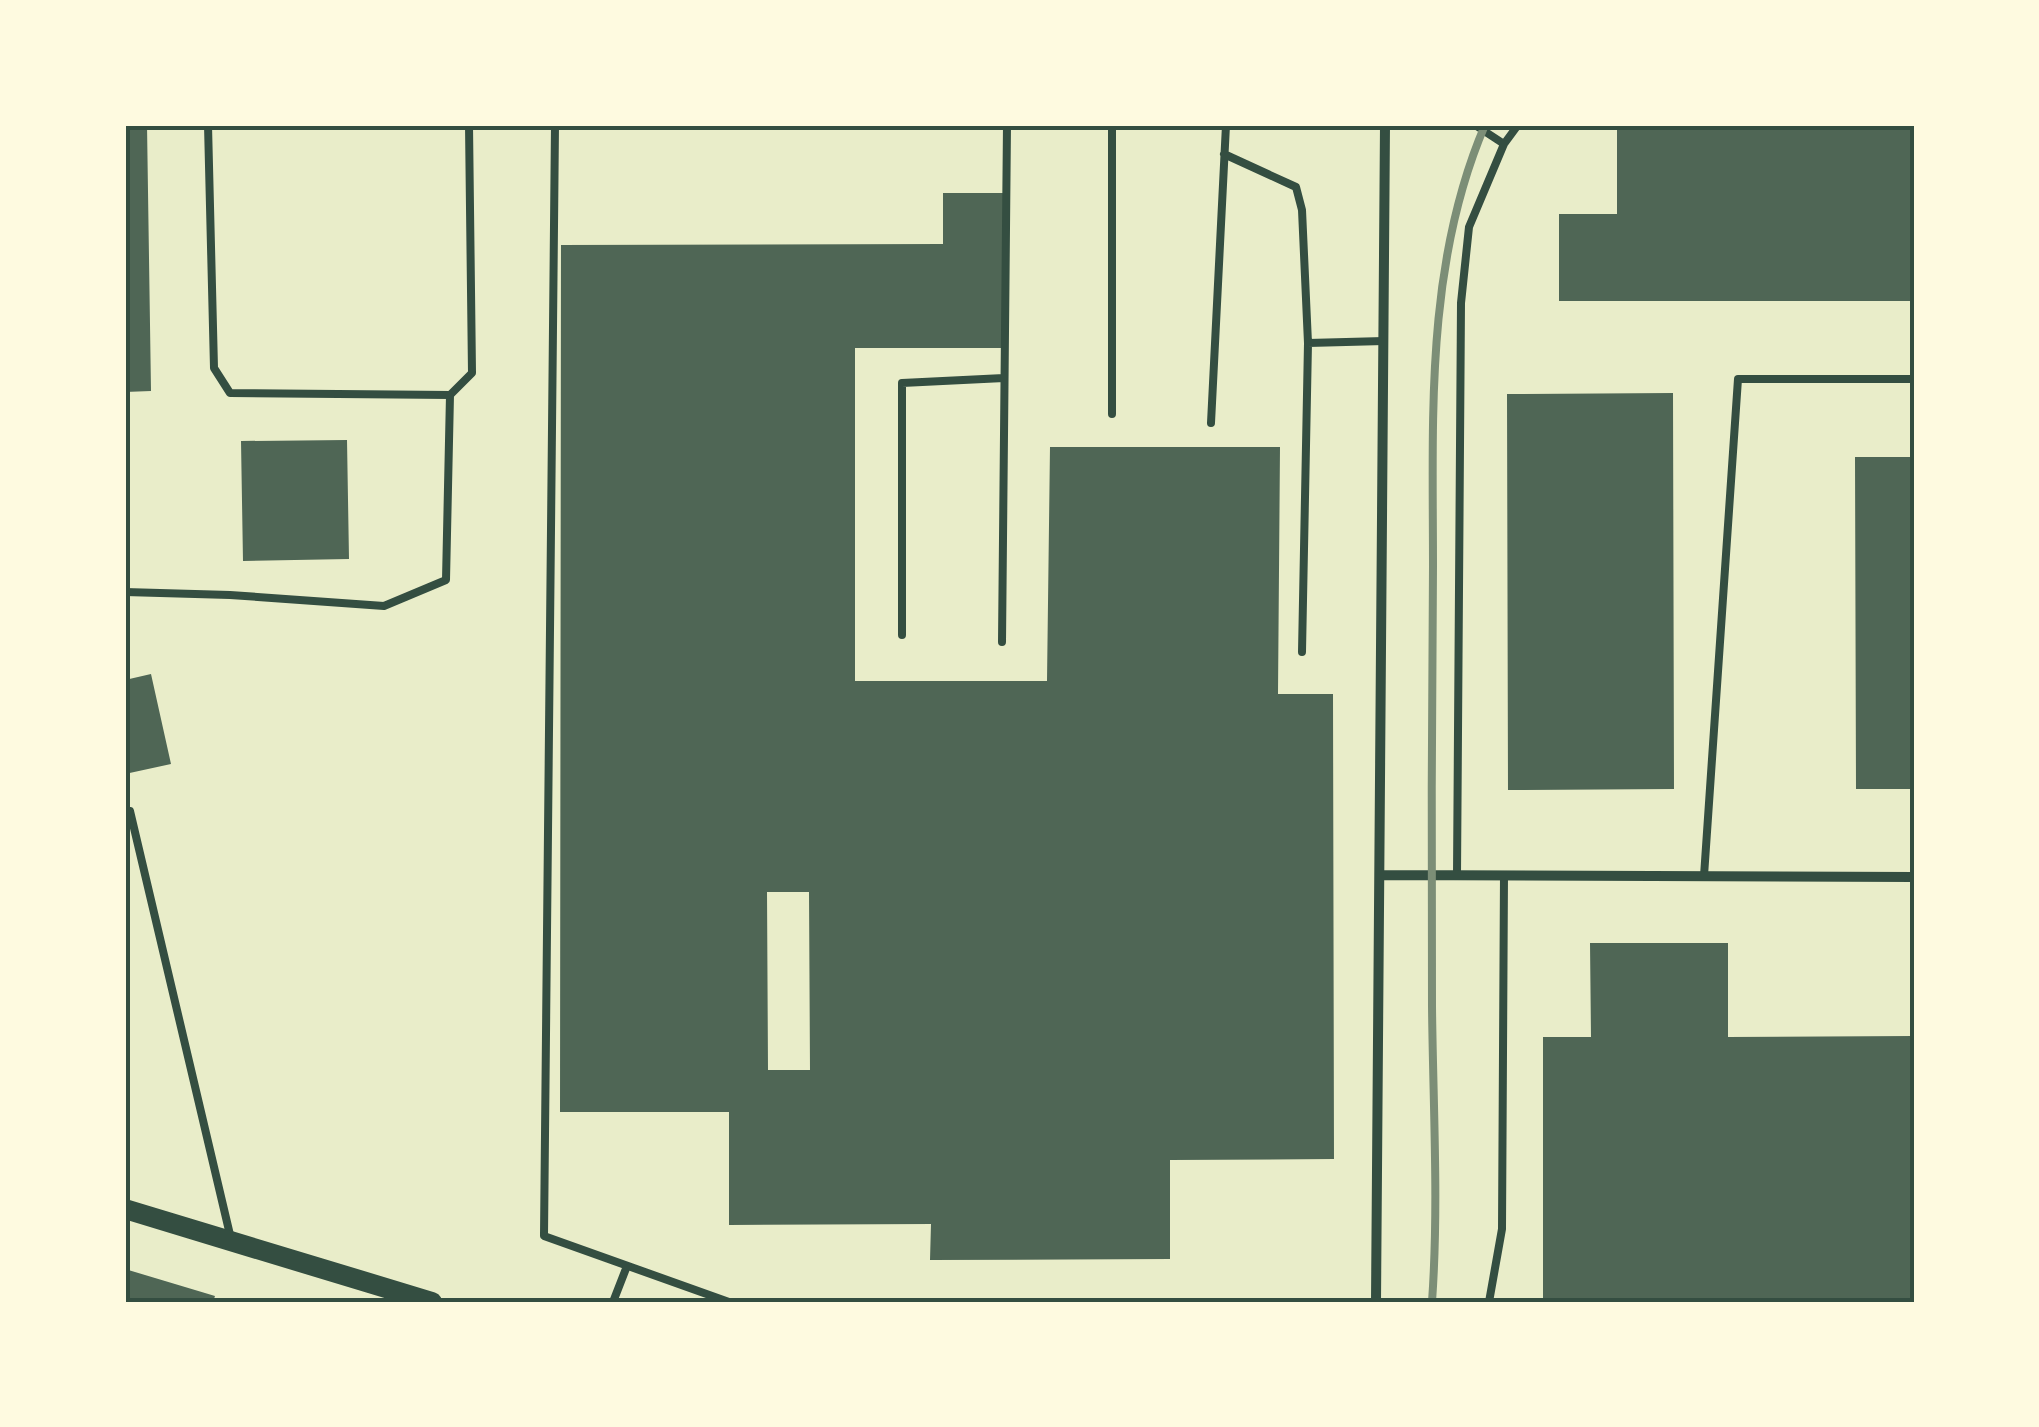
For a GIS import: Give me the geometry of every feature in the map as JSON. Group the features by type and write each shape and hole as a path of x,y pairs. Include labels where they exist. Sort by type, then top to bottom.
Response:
{"main road":[{"path":"125,1209 432,1302"}],"street":[{"path":"1376,1302 1382,875 1384,125"},
{"path":"1382,875 1914,877"}],"lane":[{"path":"208,125 214,368 230,393 450,395"},
{"path":"125,592 384,606 446,580 450,395 472,373 469,125"},
{"path":"555,125 544,1236 729,1302"},
{"path":"1002,642 1007,125"},
{"path":"1112,125 1112,414"},
{"path":"1211,423 1226,125"},
{"path":"1475,125 1504,144"},
{"path":"1457,875 1460,303 1469,228 1504,144 1518,125"},
{"path":"1224,154 1296,187 1302,210 1308,343 1302,652"},
{"path":"1308,343 1385,341"},
{"path":"902,635 902,383 1004,378"},
{"path":"1704,876 1738,379 1914,379"},
{"path":"130,811 230,1239"},
{"path":"1490,1302 1502,1229 1504,875"},
{"path":"613,1302 628,1266"}],"building":[{"path":"125,125 147,125 151,391 125,392"},
{"path":"1617,125 1914,125 1914,301 1559,301 1559,214 1617,214"},
{"path":"943,193 1005,193 1002,348 855,348 855,681 1047,681 1050,447 1280,447 1278,694 1333,694 1334,1159 1170,1160 1170,1259 930,1260 931,1224 729,1225 729,1112 560,1112 561,245 943,244","holes":["767,892 809,892 810,1070 768,1070"]},
{"path":"1673,393 1674,789 1508,790 1507,394"},
{"path":"347,440 349,559 243,561 241,441"},
{"path":"1855,457 1914,457 1914,789 1856,789"},
{"path":"151,674 171,764 125,774 125,680"},
{"path":"1590,943 1728,943 1728,1037 1914,1036 1914,1302 1543,1302 1543,1037 1591,1037"},
{"path":"125,1269 215,1296 213,1302 125,1302"}],"railway":[{"path":"1432,1302 1436,342 1452,232 1485,125"}]}
